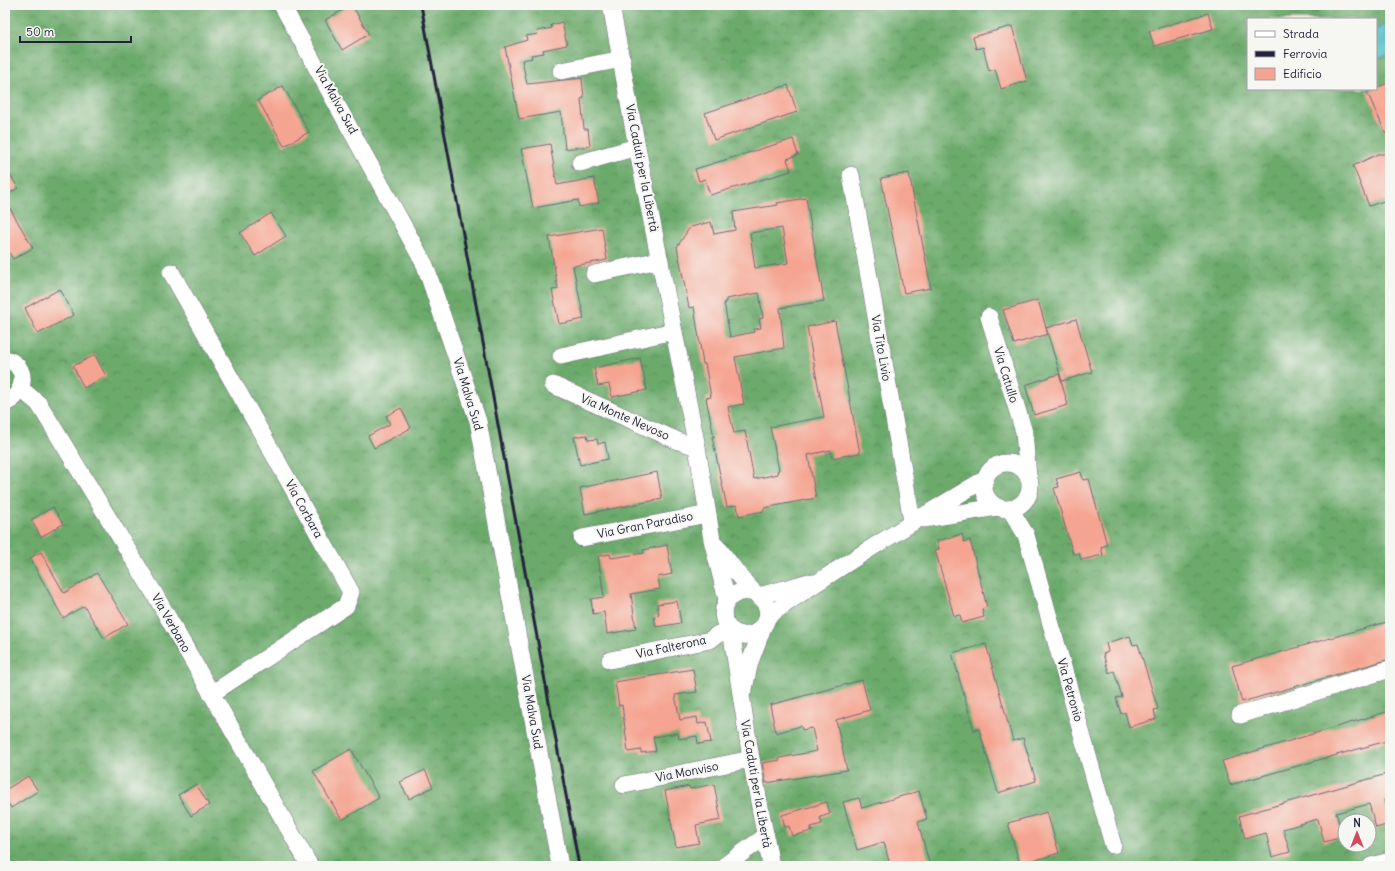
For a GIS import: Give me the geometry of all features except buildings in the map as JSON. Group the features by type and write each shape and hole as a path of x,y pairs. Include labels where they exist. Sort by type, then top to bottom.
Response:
{"street":[{"name":"Via Malva Sud","path":"282,5 425,264 478,421 560,866"},
{"name":"Via Caduti per la Libertà","path":"611,5 637,147 698,447 712,540 727,600"},
{"path":"561,71 622,60"},
{"path":"580,164 637,147"},
{"name":"Via Tito Livio","path":"851,175 912,522"},
{"path":"594,274 660,260"},
{"name":"Via Corbara","path":"171,272 351,592 346,606 211,694"},
{"name":"Via Catullo","path":"988,317 1024,432 1030,489 1028,495"},
{"path":"561,356 674,331"},
{"path":"5,359 14,363 19,368 22,375 21,389 12,400 5,403"},
{"name":"Via Monte Nevoso","path":"553,385 678,441 698,447"},
{"name":"Via Verbano","path":"21,389 39,404 154,593 310,866"},
{"path":"822,578 757,594 739,592 732,595 727,600 723,613 727,626 737,634 751,635 765,621 822,578 912,522 985,480 993,468 1007,463 1018,452 1024,432"},
{"path":"1007,463 1020,467 1028,478"},
{"path":"985,480 984,493 987,499 1004,508"},
{"path":"912,522 1004,508 1021,504 1028,495"},
{"name":"Via Petronio","path":"1028,495 1026,535 1113,845"},
{"name":"Via Petronio","path":"1004,508 1026,535"},
{"name":"Via Gran Paradiso","path":"582,538 708,514"},
{"path":"712,540 767,608 765,621 750,662 742,701"},
{"name":"Via Caduti per la Libertà","path":"731,630 751,759 771,866"},
{"name":"Via Falterona","path":"610,660 710,640 718,634 731,630"},
{"path":"1240,715 1390,669"},
{"name":"Via Monviso","path":"624,785 751,759"},
{"path":"724,866 766,836"},
{"path":"1371,866 1390,861"}],"green space":[{"path":"5,5 1390,5 1390,866 5,866"}],"water":[{"path":"1385,25 1390,37 1390,53 1377,60 1377,29"}],"railway":[{"path":"421,5 579,866"}]}
